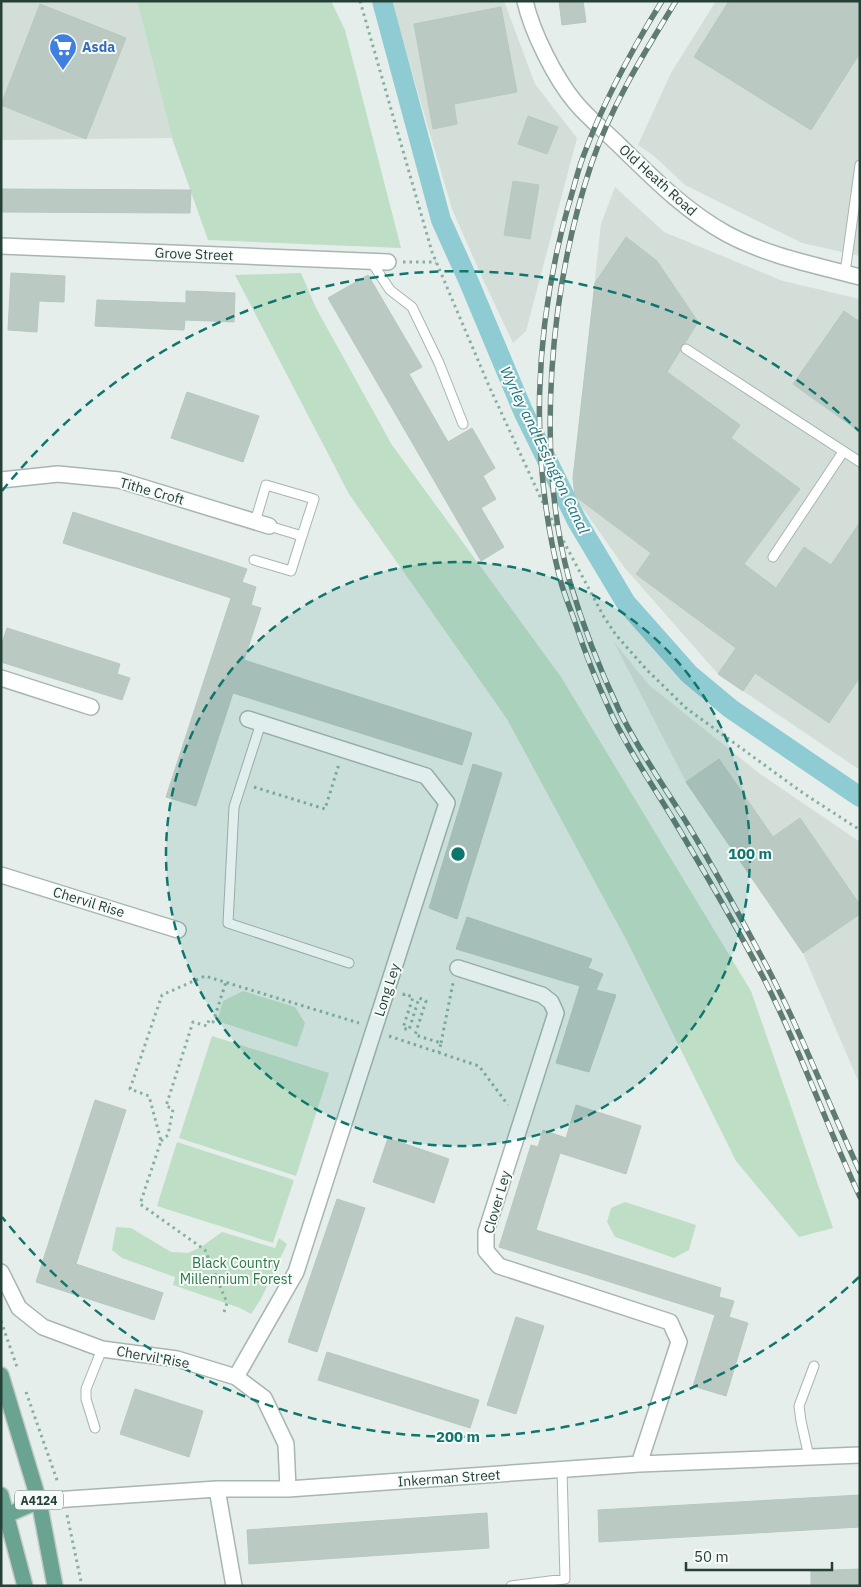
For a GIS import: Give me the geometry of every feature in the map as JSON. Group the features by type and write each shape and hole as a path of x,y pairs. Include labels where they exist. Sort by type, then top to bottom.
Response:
{"main road":[{"name":"A4124","path":"1,1375 39,1501 55,1586"},
{"name":"A4124","path":"2,1499 8,1515 25,1586"},
{"path":"8,1515 39,1501"}],"street":[{"name":"Old Heath Road","path":"525,1 528,16 554,71 575,102 658,183 700,217 728,234 771,252 860,277"},
{"name":"Grove Street","path":"1,246 388,262"},
{"name":"Tithe Croft","path":"1,480 58,474 119,480 262,524"},
{"path":"1,678 91,707"},
{"name":"Long Ley","path":"236,1377 296,1272 447,803 426,776 255,721"},
{"name":"Chervil Rise","path":"1,875 178,930"},
{"name":"Clover Ley","path":"458,968 542,995 552,1002 556,1012 486,1232 486,1251 499,1266 670,1322 679,1342 639,1464"},
{"name":"Chervil Rise","path":"1,1272 19,1308 43,1327 102,1349 177,1359 236,1377 264,1398 286,1444 288,1489"},
{"name":"Inkerman Street","path":"39,1501 217,1489 288,1489 639,1464 860,1455"},
{"path":"217,1489 234,1586"}],"lane":[{"path":"845,273 860,165"},
{"path":"371,261 390,290 412,307 439,363 463,424"},
{"path":"686,348 860,462"},
{"path":"773,557 843,452"},
{"path":"254,560 291,571 314,499 266,485 262,524 302,536"},
{"path":"255,721 234,807 228,923 349,963"},
{"path":"94,1428 86,1399 86,1389 102,1349"},
{"path":"809,1457 800,1421 799,1406 814,1366"},
{"path":"511,1586 565,1579 562,1470"}],"path":[{"path":"360,1 436,262 489,386 543,503 604,617 616,635 646,669 686,708 803,793 860,830"},
{"path":"388,262 436,262"},
{"path":"241,784 325,809 344,750"},
{"path":"439,1052 458,968"},
{"path":"161,1141 149,1096 130,1090 162,995 205,976 359,1022 358,1026 374,1032"},
{"path":"224,1312 227,1304 205,1250 140,1204 161,1141 168,1135 173,1109 166,1106 193,1022 206,1026 208,1020 212,1022 226,982"},
{"path":"401,1002 404,994 413,997 403,1028 408,1030 419,998 426,1001 415,1035 441,1043"},
{"path":"393,1028 390,1037 479,1066 521,1122"},
{"path":"1,1321 18,1368"},
{"path":"24,1387 64,1499 82,1586"}],"shaded area":[{"path":"1,1 137,1 172,138 1,140"},
{"path":"391,1 504,1 535,84 577,138 526,331 513,343 452,209"},
{"path":"716,1 860,1 860,256 802,243 685,185 654,156 638,145 671,73"},
{"path":"615,187 664,232 783,281 860,299 860,770 718,674 624,567 575,497 577,498 573,478 601,224"},
{"path":"614,642 649,685 760,774 860,842 860,1085 803,953 686,782"}],"green space":[{"path":"137,1 331,1 345,30 401,248 208,240 172,138"},
{"path":"301,273 316,308 392,445 561,677 751,991 833,1228 799,1237 736,1161 628,943 507,719 349,494 235,275"},
{"path":"243,991 295,1007 305,1023 297,1047 217,1021 223,1001"},
{"path":"212,1036 329,1073 296,1176 179,1138"},
{"path":"177,1142 294,1180 273,1243 157,1206"},
{"path":"625,1202 696,1225 689,1250 674,1258 615,1237 607,1222 611,1208"},
{"name":"Black Country Millennium Forest","path":"116,1227 131,1228 171,1252 188,1253 201,1247 222,1232 275,1248 279,1238 287,1244 261,1299 251,1314 240,1308 173,1285 175,1277 122,1258 112,1250"}],"building":[{"path":"559,1 583,1 586,22 562,25"},
{"path":"729,1 860,1 860,53 811,130 694,57"},
{"name":"Asda","path":"40,4 126,38 86,139 1,105"},
{"path":"501,7 517,92 454,104 457,124 433,129 414,24"},
{"path":"528,116 558,127 547,154 518,144"},
{"path":"513,181 539,185 530,239 504,235"},
{"path":"1,189 191,190 190,213 1,212"},
{"path":"626,237 657,261 698,322 685,343 681,346 667,372 740,425 731,438 800,489 744,564 776,588 804,547 831,565 860,522 860,677 829,723 755,673 743,691 718,674 736,648 636,574 651,553 575,496 573,478 595,283"},
{"path":"11,273 65,276 64,302 39,301 37,332 8,330"},
{"path":"368,275 422,367 409,374 448,442 472,428 495,468 483,476 496,499 481,508 504,547 481,561 328,298"},
{"path":"186,291 235,293 234,322 185,320 184,330 95,326 97,300 186,303"},
{"path":"844,311 860,322 860,432 793,384"},
{"path":"187,392 259,416 243,462 171,438"},
{"path":"73,512 247,569 242,582 256,587 251,605 261,608 244,660 472,733 462,765 233,693 196,806 166,797 231,598 63,543"},
{"path":"7,628 120,664 117,674 130,678 122,700 1,662 1,646"},
{"path":"719,759 773,837 800,818 860,905 860,914 803,953 686,782"},
{"path":"473,764 502,773 457,919 429,908"},
{"path":"467,917 592,959 588,968 603,974 596,990 616,995 589,1072 556,1063 580,986 456,949"},
{"path":"95,1100 126,1110 76,1264 163,1293 154,1320 36,1282"},
{"path":"576,1105 641,1126 626,1174 560,1153 536,1230 721,1288 719,1297 734,1301 729,1317 748,1323 726,1396 693,1386 715,1315 499,1247 531,1145 538,1147 543,1130 566,1138"},
{"path":"388,1138 449,1159 434,1203 373,1182"},
{"path":"337,1199 365,1208 317,1352 288,1342"},
{"path":"516,1317 544,1326 516,1414 487,1405"},
{"path":"327,1352 479,1400 470,1428 318,1380"},
{"path":"135,1389 203,1411 189,1457 120,1434"},
{"path":"860,1495 860,1527 599,1542 598,1510"},
{"path":"487,1513 489,1548 249,1564 247,1530"},
{"path":"860,1569 860,1586 811,1586 811,1571"}],"waterway":[{"name":"Wyrley and Essington Canal","path":"382,1 441,220 523,411 577,521 626,603 689,674 731,709 860,797"}],"railway":[{"path":"662,1 618,77 599,116 577,176 557,253 548,299 542,346 540,393 543,487 550,533 563,590 611,713 763,977 789,1031 860,1197"},
{"path":"676,1 629,80 599,143 577,213 565,264 557,317 550,425 552,478 559,530 569,579 579,612 619,710 644,756 709,860 773,979 860,1172"}],"place":[{"name":"Asda","path":"63,71"}]}
